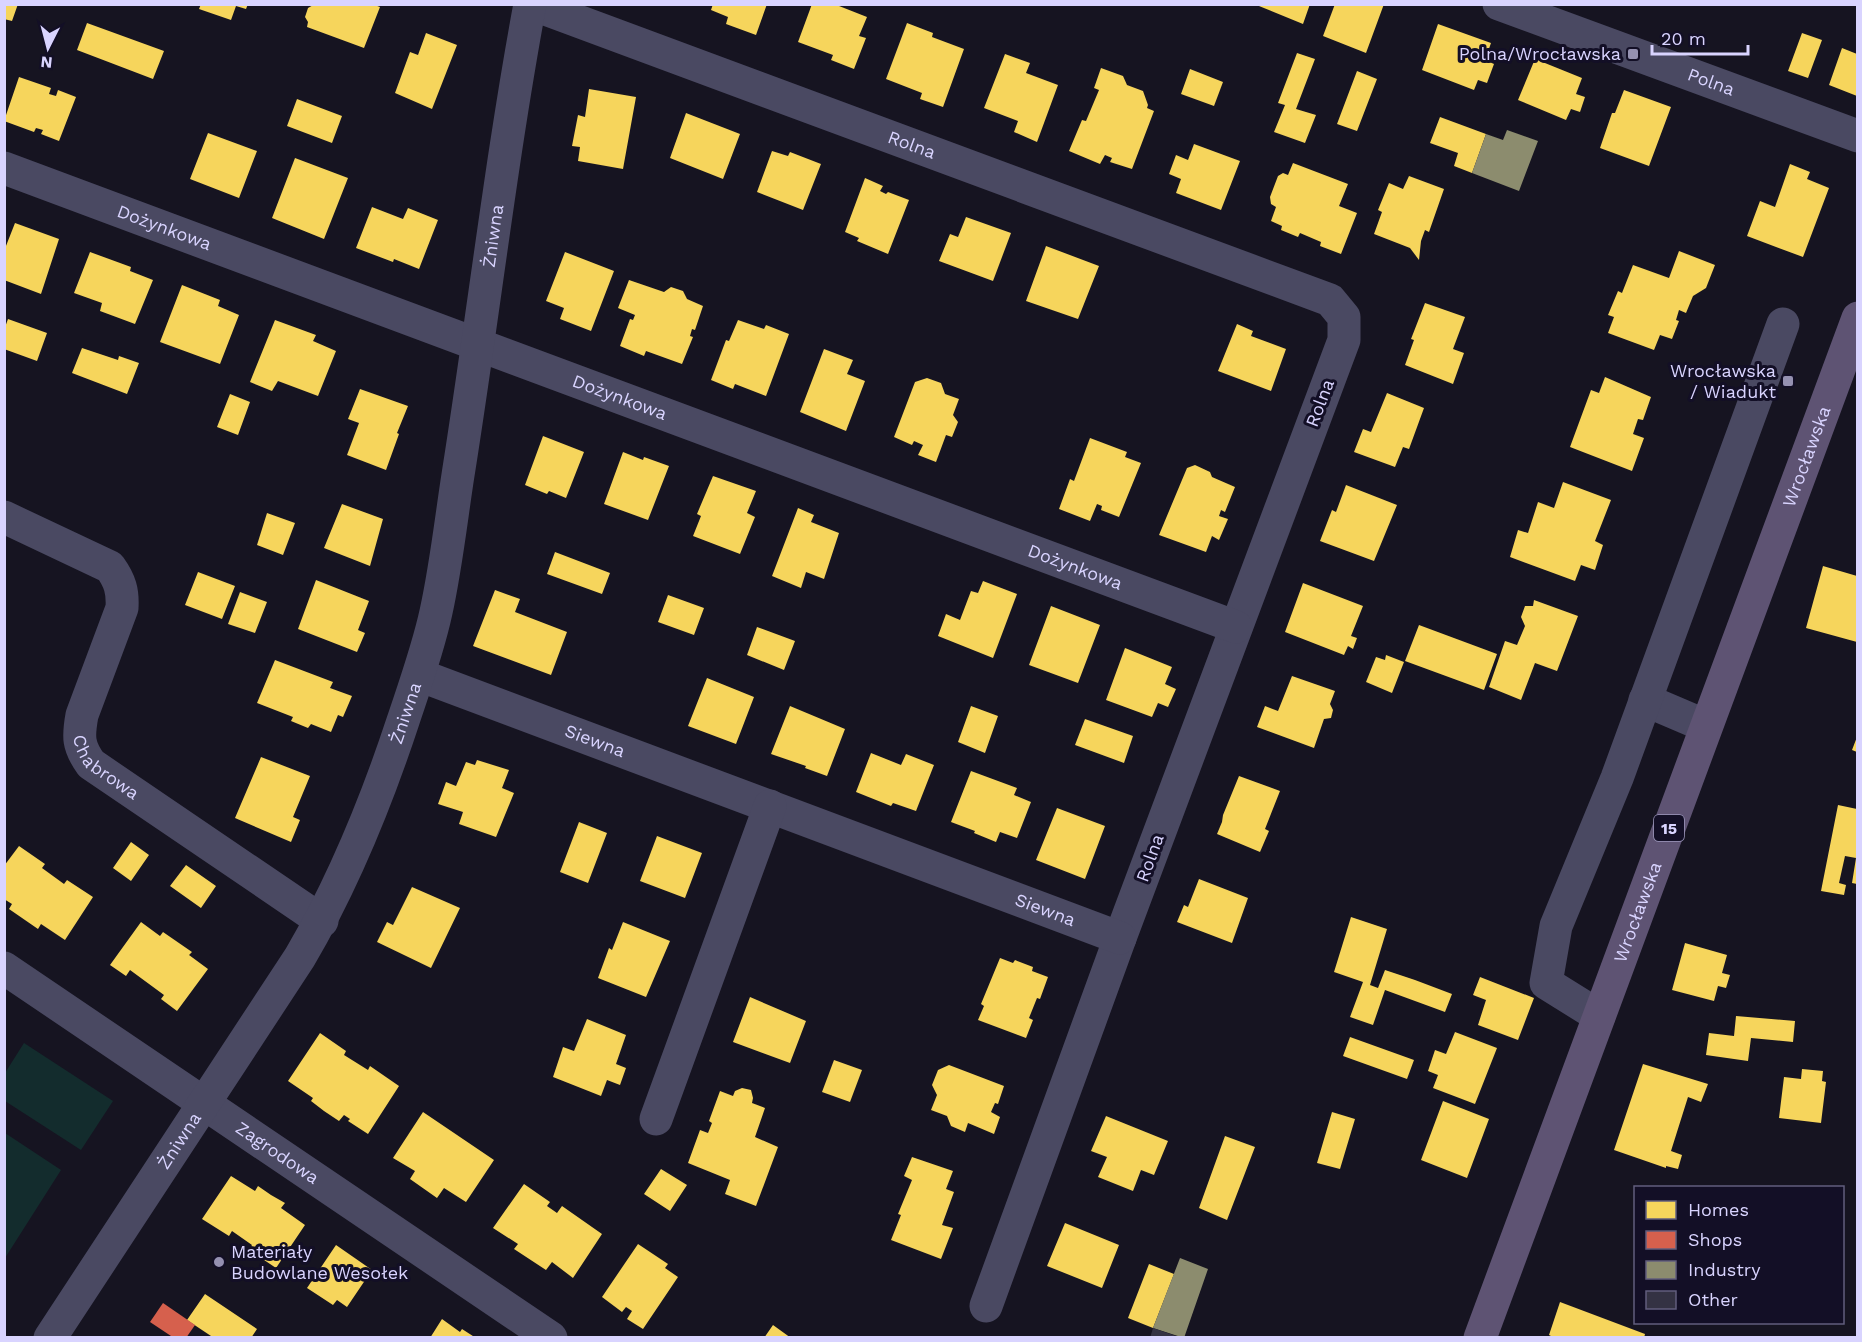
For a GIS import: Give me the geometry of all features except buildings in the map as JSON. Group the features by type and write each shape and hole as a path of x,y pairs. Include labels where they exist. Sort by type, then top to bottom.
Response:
{"main road":[{"name":"Wrocławska","path":"1480,1338 1857,318"}],"street":[{"name":"Żniwna","path":"50,1338 322,921 380,791 419,675 436,612 479,346 514,91 531,4"},
{"name":"Rolna","path":"531,4 1330,300 1344,317 1344,340 1120,938 986,1306"},
{"name":"Polna","path":"1499,4 1857,136"},
{"name":"Dożynkowa","path":"4,168 1236,627"},
{"path":"1599,1016 1546,983 1556,926 1617,778 1783,324"},
{"name":"Chabrowa","path":"4,517 110,567 119,579 123,594 122,608 82,715 79,732 81,749 91,764 322,921"},
{"name":"Siewna","path":"419,675 1120,938"},
{"path":"1646,700 1706,726"},
{"path":"656,1119 770,806"},
{"name":"Zagrodowa","path":"4,968 551,1338"}],"green space":[{"path":"24,1043 113,1101 81,1150 5,1101 5,1073"},
{"path":"5,1133 61,1170 5,1258"}],"place":[{"name":"Polna/Wrocławska","path":"1633,54"},
{"name":"Wrocławska / Wiadukt","path":"1788,381"},
{"name":"Materiały Budowlane Wesołek","path":"219,1262"}]}
